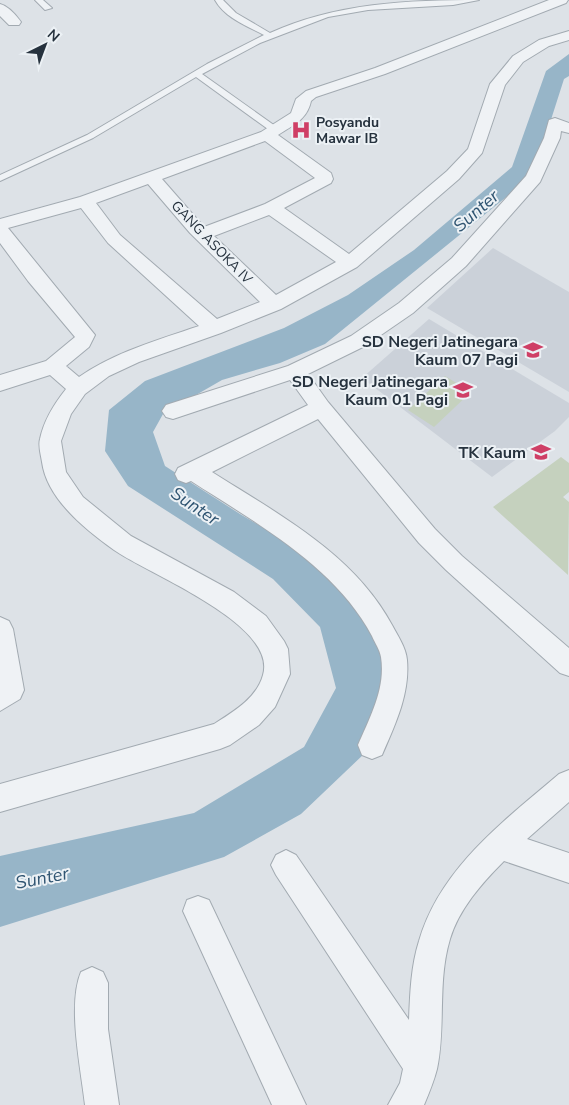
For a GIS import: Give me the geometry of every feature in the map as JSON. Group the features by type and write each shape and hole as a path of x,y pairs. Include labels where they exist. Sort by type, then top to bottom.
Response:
{"street":[{"path":"0,225 86,201 271,133 297,116 302,111 304,99 311,94 380,71 561,0"},
{"path":"0,8 14,22"},
{"path":"0,798 220,736 250,716 266,698 277,674 275,649 257,624 225,600 123,543 75,504 55,474 50,441 61,411 78,388 102,371 132,357 214,328 274,304 350,263 453,175 476,150 498,84 518,59 544,44 569,35"},
{"path":"173,411 296,372 358,341 406,308 459,262 534,178 552,138 555,123 569,128"},
{"path":"202,234 271,208 323,181 325,176 271,133"},
{"name":"GANG ASOKA IV","path":"152,178 202,234 274,304"},
{"path":"86,201 92,212 114,239 214,328"},
{"path":"271,208 350,263"},
{"path":"0,230 35,276 85,335 82,342 53,366 0,383"},
{"path":"53,366 78,388"},
{"path":"296,372 320,408 427,536 454,563 569,664"},
{"path":"320,408 261,440 190,473 293,537 341,576 380,622 394,656 393,691 388,710 372,745"},
{"path":"0,629 11,685 11,690 0,698"},
{"path":"405,1105 421,1067 426,989 435,940 449,907 466,880 499,845 569,784"},
{"path":"499,845 569,868"},
{"path":"286,865 421,1067"},
{"path":"198,911 289,1105"},
{"path":"92,983 92,1029 102,1105"}],"lane":[{"path":"38,0 48,8"},
{"path":"219,0 227,11 269,35"},
{"path":"0,178 43,160 117,122 197,74 269,35 308,20 359,9 457,3 475,0"},
{"path":"197,74 271,133"}],"shaded area":[{"name":"SD Negeri Jatinegara Kaum 07 Pagi","path":"493,248 569,292 569,392 427,308"},
{"name":"SD Negeri Jatinegara Kaum 01 Pagi","path":"429,319 569,403 569,417 555,431 492,477 362,378"}],"green space":[{"path":"445,376 471,392 434,427 408,410"},
{"path":"561,457 569,463 569,492 563,497 569,502 568,575 493,507"}],"water":[{"name":"Sunter","path":"569,54 569,76 564,79 540,154 531,173 515,190 325,344 280,363 222,380 163,414 153,432 165,466 306,553 360,607 380,641 392,681 365,753 301,814 224,857 0,927 0,856 194,813 304,747 336,688 320,627 273,579 128,486 105,451 109,410 145,381 284,328 348,295 414,250 512,167 546,71"}],"place":[{"name":"Posyandu Mawar IB","path":"301,130"},
{"name":"SD Negeri Jatinegara Kaum 07 Pagi","path":"533,350"},
{"name":"SD Negeri Jatinegara Kaum 01 Pagi","path":"463,390"},
{"name":"TK Kaum","path":"541,452"}]}
